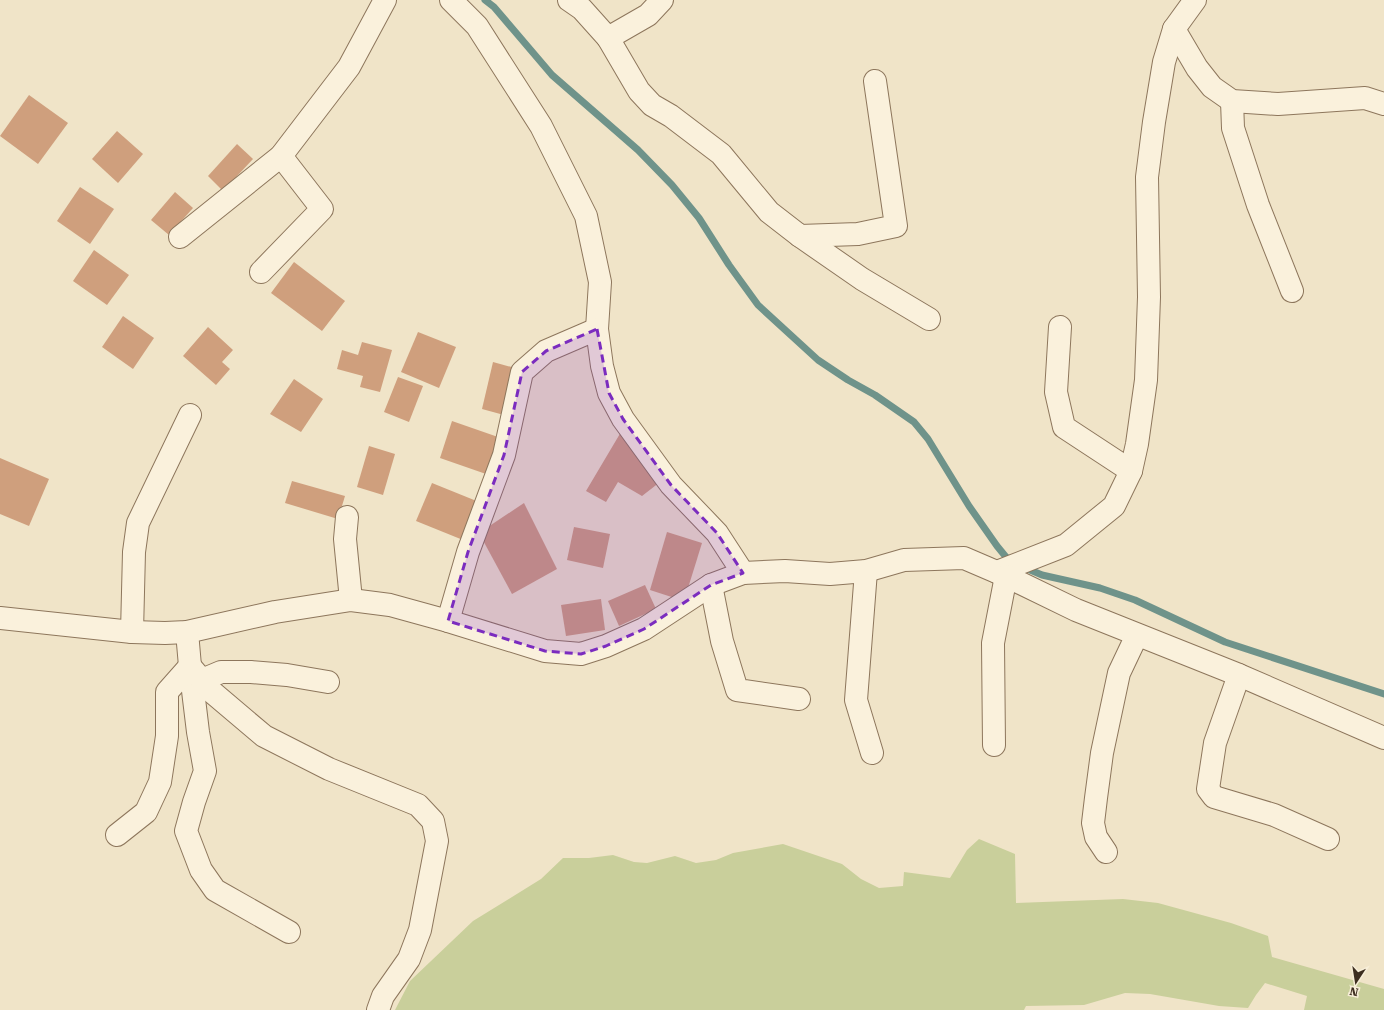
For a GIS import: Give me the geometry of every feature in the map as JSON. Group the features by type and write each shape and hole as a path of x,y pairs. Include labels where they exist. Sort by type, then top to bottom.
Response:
{"street":[{"path":"180,237 281,156 349,67 385,0"},
{"path":"451,0 477,26 541,126 586,216 600,282 597,329 602,366 609,392 623,419 672,485 717,533 743,573"},
{"path":"569,0 582,10 608,38 639,91 652,105 671,116 721,154 769,212 800,236 862,279 929,319"},
{"path":"608,38 648,15 662,0"},
{"path":"1002,574 1066,544 1114,506 1130,471 1137,444 1146,380 1149,297 1147,176 1154,122 1164,62 1174,29 1195,0"},
{"path":"1174,29 1197,68 1212,87 1232,101 1278,104 1365,98 1384,104"},
{"path":"800,236 858,234 896,226 875,80"},
{"path":"1232,101 1233,128 1235,135 1258,206 1292,291"},
{"path":"261,272 322,210 281,156"},
{"path":"1060,327 1056,392 1064,427 1130,471"},
{"path":"448,621 468,552 504,455 522,372 546,350 597,329"},
{"path":"132,632 134,552 138,523 190,415"},
{"path":"347,517 345,539 351,600"},
{"path":"0,618 132,632 187,632 275,612 351,600 390,605 448,621 545,652 581,654 606,646 644,629 711,585 743,573 785,571 830,574 866,571 904,560 964,558 1002,574 1076,610 1239,675 1384,738"},
{"path":"866,571 856,700 872,753"},
{"path":"994,745 993,643 1002,574"},
{"path":"711,585 722,641 736,690 799,699"},
{"path":"187,632 196,673 198,732 205,771 186,831 201,870 215,890 289,932"},
{"path":"1106,852 1096,837 1093,823 1102,753 1119,673 1136,635"},
{"path":"117,835 146,812 160,782 167,736 167,692 196,673 252,672 287,674 328,682"},
{"path":"196,673 212,692 264,736 329,769 418,805 433,821 437,840 420,930 409,959 383,996 378,1010"},
{"path":"1239,675 1215,743 1208,789 1214,797 1274,815 1328,839"}],"highlighted area":[{"path":"597,329 609,393 623,419 671,485 717,533 743,573 711,585 644,629 606,646 581,654 545,651 448,621 468,552 504,455 522,372 546,351"}],"green space":[{"path":"979,839 1015,854 1016,903 1123,899 1158,903 1231,923 1268,936 1272,957 1384,989 1384,1010 1304,1010 1307,996 1265,983 1248,1008 1219,1006 1150,994 1125,993 1084,1005 1026,1006 1024,1010 395,1010 410,981 473,921 541,879 563,858 589,858 613,855 634,862 647,863 675,856 696,863 716,860 733,853 783,844 842,864 861,879 879,888 903,886 904,872 950,878 967,850"}],"building":[{"path":"29,95 68,123 38,164 0,136"},
{"path":"117,131 143,154 118,183 92,159"},
{"path":"237,144 253,159 223,191 208,176"},
{"path":"80,187 114,209 90,244 57,221"},
{"path":"175,192 193,208 169,235 151,220"},
{"path":"94,250 129,275 107,305 73,281"},
{"path":"294,262 345,301 322,331 271,293"},
{"path":"123,316 154,338 133,369 102,347"},
{"path":"208,327 233,350 222,362 230,369 216,385 183,356"},
{"path":"418,332 456,347 439,388 401,372"},
{"path":"362,342 392,350 380,392 360,387 363,376 337,369 342,350 358,355"},
{"path":"493,362 515,368 504,415 482,409"},
{"path":"398,377 423,386 409,422 384,412"},
{"path":"294,379 323,399 301,432 270,414"},
{"path":"452,421 498,437 486,474 440,458"},
{"path":"621,432 660,482 642,496 618,482 606,502 586,491"},
{"path":"369,446 395,454 383,495 357,487"},
{"path":"0,458 49,479 29,526 0,514"},
{"path":"292,481 345,496 338,519 285,503"},
{"path":"432,483 479,502 463,540 416,521"},
{"path":"524,503 557,569 512,594 479,533"},
{"path":"574,527 610,534 603,568 567,560"},
{"path":"667,532 702,543 684,601 650,590"},
{"path":"645,585 656,609 619,626 608,601"},
{"path":"601,599 605,630 566,636 561,605"}],"waterway":[{"path":"485,0 494,7 552,75 638,150 672,185 699,218 729,265 758,305 818,360 848,380 875,395 914,422 928,439 969,506 997,546 1006,557 1014,562"},
{"path":"1023,567 1042,575 1100,588 1135,600 1225,642 1384,694"}]}
